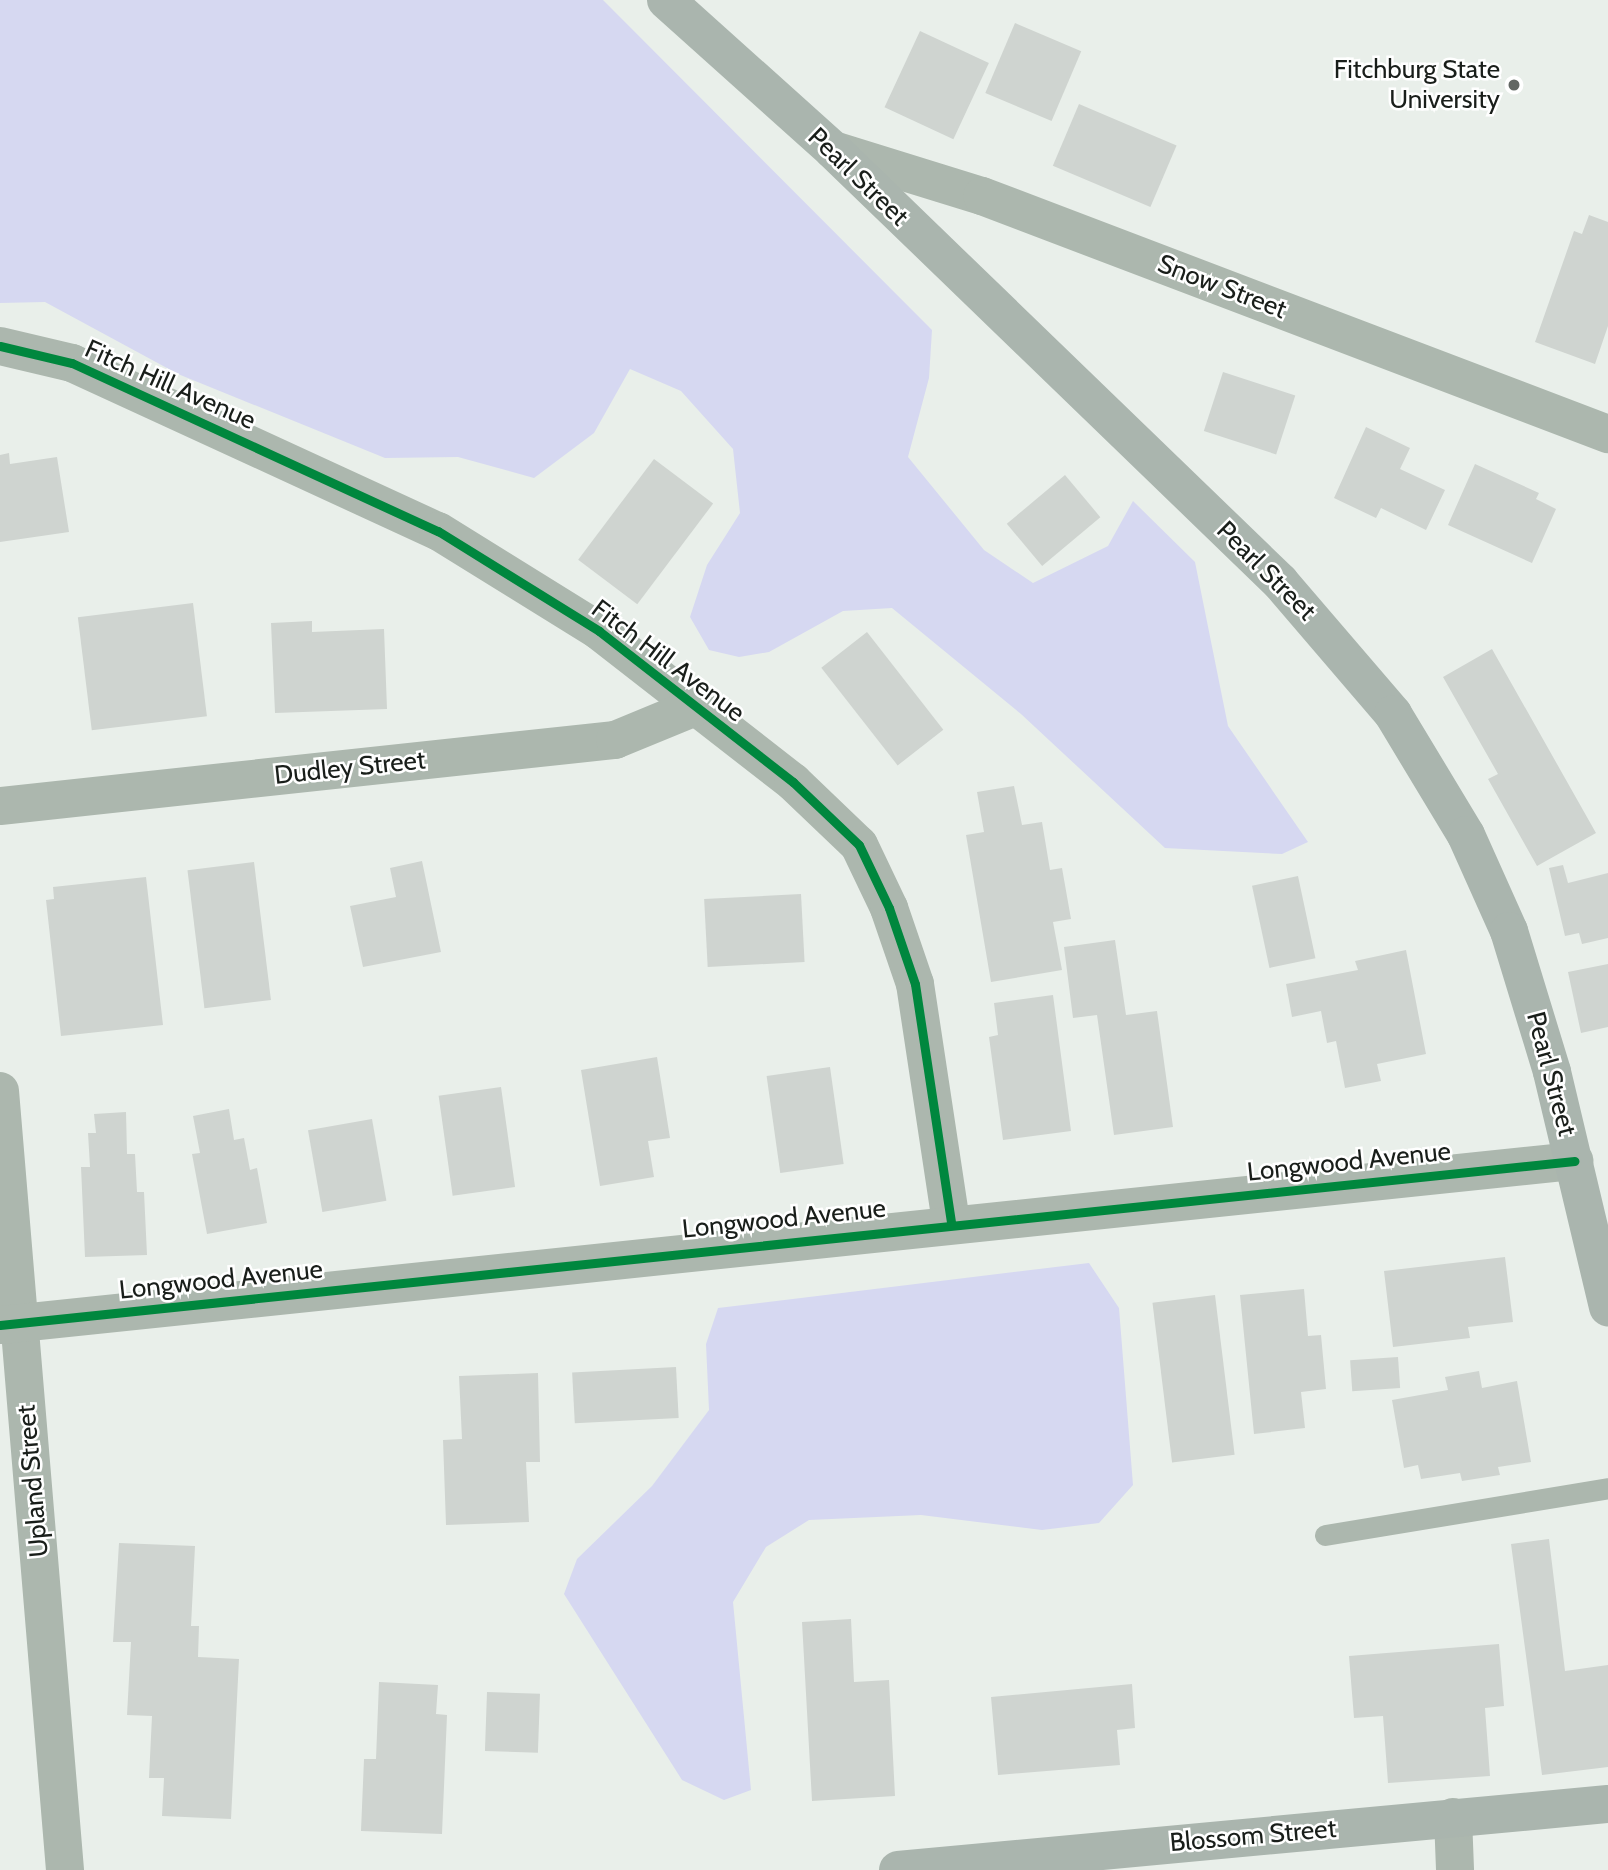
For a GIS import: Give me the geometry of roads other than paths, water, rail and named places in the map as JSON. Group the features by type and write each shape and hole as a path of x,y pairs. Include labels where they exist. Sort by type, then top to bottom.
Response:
{"main road":[{"name":"Pearl Street","path":"666,0 833,150 1280,582 1371,684 1418,749 1492,890 1530,994 1574,1161 1599,1226 1608,1307"},
{"name":"Blossom Street","path":"898,1870 1608,1804"}],"street":[{"name":"Snow Street","path":"833,150 982,196 1608,434"},
{"name":"Fitch Hill Avenue","path":"0,346 72,363 438,531 599,631 793,782 859,845 889,908 915,984 951,1222"},
{"name":"Dudley Street","path":"0,806 615,740 695,707"},
{"name":"Upland Street","path":"0,1091 10,1324 65,1870"},
{"name":"Longwood Avenue","path":"10,1324 951,1222 1574,1161"},
{"path":"1453,1817 1455,1870"}],"lane":[{"path":"1325,1535 1608,1488"}],"place":[{"name":"Fitchburg State University","path":"1514,85"}]}
